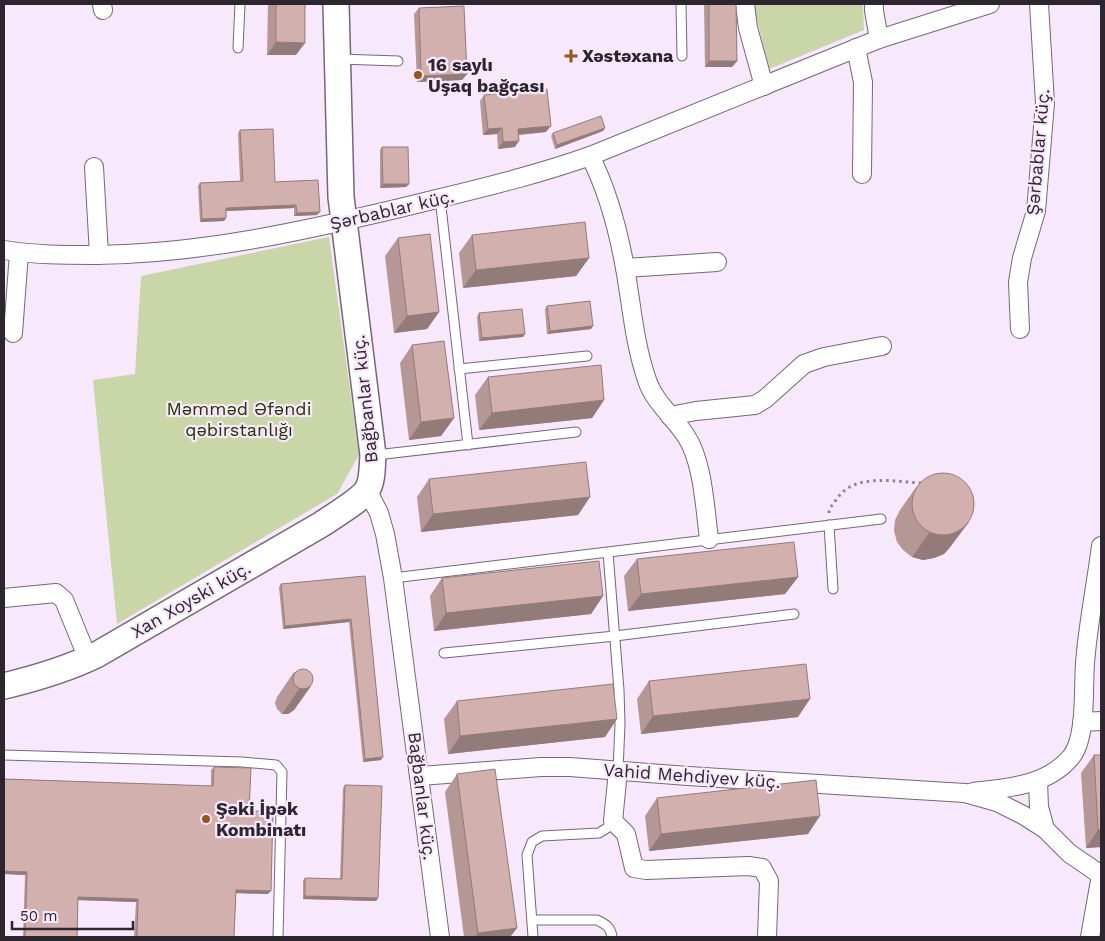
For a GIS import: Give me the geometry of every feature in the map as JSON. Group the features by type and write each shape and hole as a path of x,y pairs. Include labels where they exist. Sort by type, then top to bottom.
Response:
{"street":[{"name":"Bağbanlar küç.","path":"336,4 340,176 373,455 372,474 367,490 382,520 386,534 420,776 440,937"},
{"path":"745,4 748,28 764,86"},
{"path":"874,4 879,39"},
{"name":"Şərbablar küç.","path":"11,252 99,255 166,252 282,235 494,186 590,156 879,39 969,7 990,4"},
{"name":"Şərbablar küç.","path":"1020,329 1018,282 1022,258 1036,211 1045,103 1039,4"},
{"path":"856,48 863,82 862,174"},
{"path":"590,156 610,200 625,268 634,334 647,382 661,404 687,437 698,460 709,539"},
{"path":"94,167 99,255"},
{"path":"11,252 13,333"},
{"path":"625,268 717,262"},
{"path":"670,416 696,411 755,405 804,364 824,357 882,346"},
{"name":"Xan Xoyski küç.","path":"4,686 48,675 88,659 322,524 347,507 367,490"},
{"name":"Vahid Mehdiyev küç.","path":"420,776 541,767 570,767 965,793 1038,781 1056,770 1072,756 1078,743 1082,722 1085,663 1101,546"},
{"path":"4,598 56,593 61,596 88,659"},
{"path":"1082,722 1101,720"},
{"path":"618,771 613,821 626,834 634,868 646,870 748,866 762,868 769,881 767,937"},
{"path":"1038,781 1039,807 1045,830"},
{"name":"Vahid Mehdiyev küç.","path":"965,793 997,802 1023,815 1045,830 1069,853 1101,875"},
{"path":"1090,937 1101,875"}],"lane":[{"path":"238,48 240,4"},
{"path":"681,4 682,56"},
{"path":"337,59 398,61"},
{"path":"440,198 468,445"},
{"path":"459,370 587,356"},
{"path":"373,455 576,432"},
{"path":"393,578 881,519"},
{"path":"829,525 833,589"},
{"path":"608,553 620,715 618,771"},
{"path":"444,653 615,636 794,614"},
{"path":"4,755 242,762 276,765 282,772 278,937"},
{"path":"533,937 527,855 532,842 542,836 599,833 613,821"},
{"path":"532,920 597,920 606,925 612,933 612,937"}],"path":[{"path":"829,525 829,509 840,493 854,484 870,480 926,483"}],"green space":[{"path":"754,4 863,4 864,30 769,69"},
{"name":"Məmməd Əfəndi qəbirstanlığı","path":"329,237 359,455 337,494 117,624 93,380 135,374 141,276"}],"building":[{"path":"276,4 305,4 305,43 276,42"},
{"path":"709,4 736,4 737,61 709,61"},
{"path":"464,6 467,74 421,76 419,8"},
{"path":"547,89 551,126 518,129 519,141 503,142 502,128 488,129 484,95"},
{"path":"601,116 605,128 557,145 553,133"},
{"path":"273,129 275,182 318,180 320,212 297,213 296,205 226,208 226,218 202,219 200,183 243,181 240,130"},
{"path":"382,147 408,147 409,184 383,184"},
{"path":"585,222 589,258 476,270 472,235"},
{"path":"430,234 439,312 407,316 398,238"},
{"path":"590,301 593,326 550,331 547,306"},
{"path":"522,309 525,334 482,338 479,313"},
{"path":"444,341 454,418 421,422 412,345"},
{"path":"601,365 604,400 492,413 488,377"},
{"path":"586,462 590,497 433,514 429,479"},
{"path":"937,473 949,473 965,482 972,492 974,504 972,516 965,526 949,535 937,535 926,530 917,521 912,510 912,498 917,487 926,478"},
{"path":"794,542 798,577 641,594 637,559"},
{"path":"599,561 603,596 446,613 442,578"},
{"path":"365,576 383,757 365,759 351,619 285,626 281,584"},
{"path":"806,664 810,699 653,716 649,681"},
{"path":"303,669 310,672 313,679 310,686 303,689 296,686 293,679 296,672"},
{"path":"613,684 617,719 460,736 457,701"},
{"path":"1094,755 1101,755 1101,830 1098,830"},
{"path":"214,767 251,768 249,811 273,811 271,891 236,890 234,937 137,937 138,899 78,897 77,937 25,937 27,872 4,871 4,779 213,786"},
{"path":"495,769 517,928 478,933 457,774"},
{"path":"816,780 820,816 661,834 657,798"},
{"path":"345,785 382,786 378,898 305,896 305,878 342,879"}],"place":[{"name":"Xəstəxana","path":"571,56"},
{"name":"16 saylı Uşaq bağçası","path":"418,75"},
{"name":"Şəki İpək Kombinatı","path":"206,819"}]}
